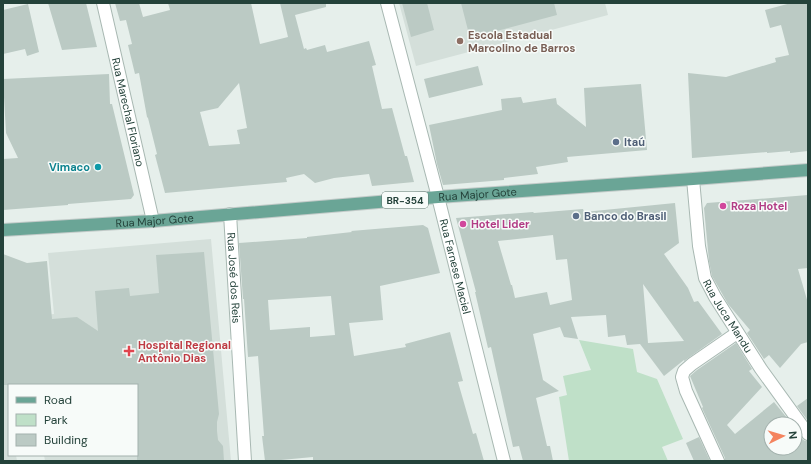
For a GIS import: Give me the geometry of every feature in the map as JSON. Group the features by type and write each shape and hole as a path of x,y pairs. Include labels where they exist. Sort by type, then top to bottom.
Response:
{"main road":[{"name":"Rua Major Gote","path":"3,230 153,221 438,197 808,170"}],"street":[{"name":"Rua Marechal Floriano","path":"103,3 153,221"},
{"name":"Rua Farnese Maciel","path":"387,3 438,197 504,461"},
{"name":"Rua Juca Mandu","path":"693,179 699,246 705,278 737,333 808,434"},
{"name":"Rua José dos Reis","path":"230,214 245,461"},
{"path":"718,461 686,391 682,377 684,371 692,364 737,333"}],"shaded area":[{"name":"Escola Estadual Marcolino de Barros","path":"399,3 605,3 608,15 416,66"},
{"name":"Hospital Regional Antônio Dias","path":"211,239 231,461 45,461 44,456 138,456 138,384 136,384 34,316 54,314 48,253"},
{"path":"3,349 9,384 8,456 16,456 17,461 3,461"}],"green space":[{"path":"579,340 633,349 637,372 657,379 683,439 662,447 668,461 569,461 559,397 567,395 563,376 591,370"}],"building":[{"path":"48,3 86,3 97,47 62,50"},
{"path":"115,3 139,3 143,17 170,10 168,3 251,3 260,44 288,37 280,3 326,3 326,7 295,15 304,49 306,48 307,50 325,45 327,52 369,41 376,65 372,66 382,109 392,108 405,156 407,156 414,182 372,186 369,174 334,178 315,183 304,174 286,178 287,182 165,193 155,155 157,154 147,117 139,73 135,74 128,45 132,44 126,20 120,21","holes":["239,83 247,128 237,130 240,144 209,146 200,112 218,108"]},
{"path":"402,3 427,3 434,30 411,37"},
{"path":"461,3 554,3 557,15 470,38"},
{"path":"791,3 808,3 808,151 790,153 790,151 767,152 692,158 688,73 726,77 776,62 775,58 789,55 781,25 770,28 765,10"},
{"path":"28,4 39,52 27,56 25,49 3,54 3,10"},
{"path":"478,66 483,85 429,98 424,79"},
{"path":"109,74 110,104 112,104 134,195 131,199 3,210 3,159 18,158 6,133 3,79"},
{"path":"641,84 647,150 567,157 568,162 536,167 538,174 504,178 504,180 443,185 429,125 502,110 501,99 521,97 523,103 556,98 557,104 586,127 584,88"},
{"path":"808,195 808,268 798,269 808,303 808,342 801,344 780,368 769,355 764,359 747,333 750,330 728,304 712,276 709,261 704,208 707,203"},
{"path":"675,203 679,243 664,254 688,288 694,302 698,301 722,334 684,360 664,376 640,344 627,345 625,335 608,337 606,315 571,317 578,339 564,337 560,327 533,334 543,380 559,391 536,398 547,446 550,446 553,461 523,461 519,446 513,447 491,347 488,348 476,292 456,218 583,209 584,212","holes":["553,235 556,260 567,259 572,300 550,305 547,292 515,298 498,241","643,284 684,341 648,343"]},
{"path":"423,225 428,228 440,273 380,286 383,320 349,323 354,356 406,347 405,344 450,332 463,381 458,382 473,434 476,433 484,461 313,461 313,457 281,461 265,461 262,436 264,436 258,356 248,357 239,243 307,238 352,232 351,231","holes":["331,296 335,335 310,337 310,327 270,330 268,300"]},
{"name":"Hospital Regional Antônio Dias","path":"204,252 219,414 217,431 218,440 223,446 224,461 137,461 138,384 3,385 3,254 27,263 47,261 52,319 77,317 98,331 95,291 129,288 130,296 159,293 156,255"},
{"path":"736,343 752,369 749,371 762,387 727,425 735,434 774,402 785,416 763,416 763,456 803,456 803,440 808,441 808,461 725,461 690,376"},
{"path":"808,398 808,421 797,406"},
{"path":"699,437 710,461 694,461 686,443"}],"place":[{"name":"Escola Estadual Marcolino de Barros","path":"460,41"},
{"name":"Itaú","path":"616,142"},
{"name":"Vimaco","path":"98,167"},
{"name":"Roza Hotel","path":"723,206"},
{"name":"Banco do Brasil","path":"576,216"},
{"name":"Hotel Lider","path":"463,224"},
{"name":"Hospital Regional Antônio Dias","path":"129,351"}]}
